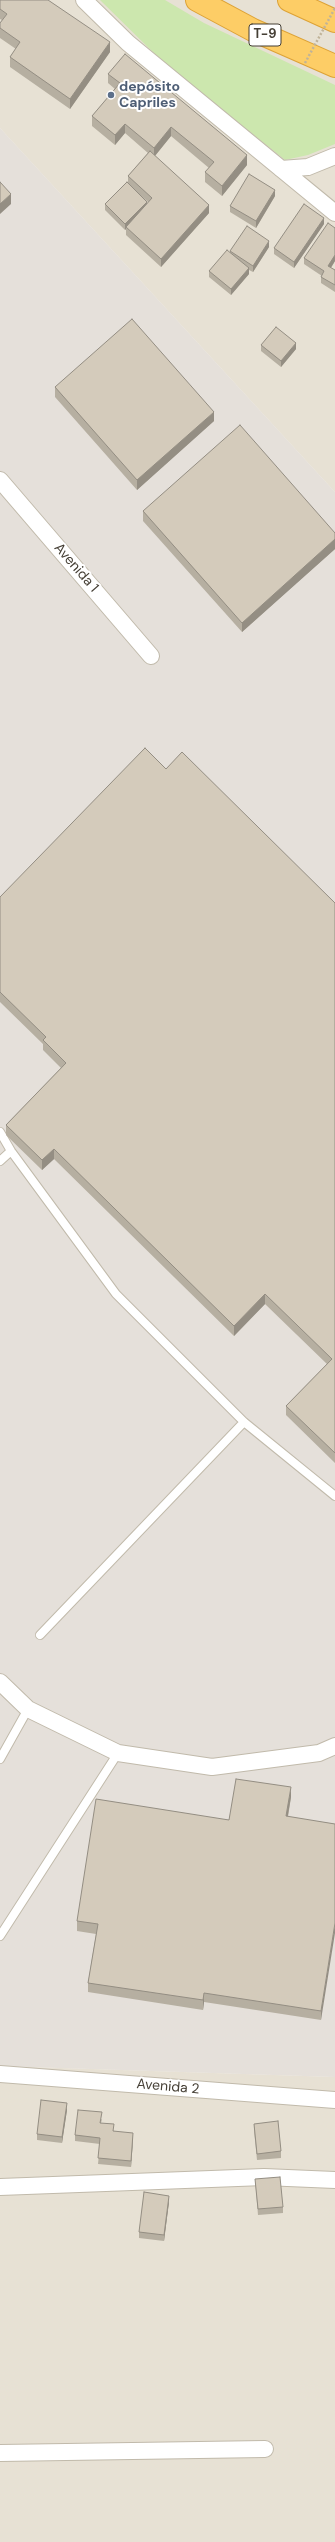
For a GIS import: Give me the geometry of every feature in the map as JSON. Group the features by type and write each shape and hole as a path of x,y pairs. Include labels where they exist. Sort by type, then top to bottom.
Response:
{"highway":[{"name":"T-9","path":"197,0 253,30 335,66"},
{"path":"290,0 335,20"}],"street":[{"path":"84,0 128,43 335,213"},
{"path":"281,169 308,167 335,156"},
{"name":"Avenida 1","path":"0,480 151,656"},
{"path":"0,1682 28,1709 118,1753 212,1767 319,1754 335,1746"},
{"name":"Avenida 2","path":"0,2074 335,2100"},
{"path":"0,2187 264,2177 335,2180"},
{"path":"0,2454 265,2449"}],"lane":[{"path":"0,1132 11,1151 116,1294 244,1422 335,1496"},
{"path":"0,1161 11,1151"},
{"path":"40,1635 244,1422"},
{"path":"0,1759 28,1709"},
{"path":"0,1936 118,1753"}],"path":[{"path":"305,63 335,8"}],"shaded area":[{"path":"0,0 335,0 335,492 0,128"},
{"path":"0,128 335,492 335,2077 0,2066"},
{"path":"0,2066 335,2077 335,2542 0,2542"}],"green space":[{"path":"100,0 165,0 204,23 335,85 335,144 308,155 285,160 165,64"}],"building":[{"path":"0,0 48,0 110,42 70,99 10,57 20,42 0,28 0,23 7,14 0,9"},
{"path":"125,54 247,155 222,186 205,172 214,162 171,127 154,148 125,124 115,135 92,116 120,83 108,74"},
{"path":"150,151 209,205 161,259 126,227 152,198 128,176"},
{"path":"249,174 275,190 256,221 230,206"},
{"path":"0,182 11,194 0,204"},
{"path":"127,182 147,202 125,224 105,204"},
{"path":"304,204 324,218 294,262 274,248"},
{"path":"328,223 335,228 335,255 328,266 335,270 335,285 321,277 324,271 304,258"},
{"path":"247,226 269,241 253,266 230,251"},
{"path":"227,250 249,268 231,289 209,271"},
{"path":"132,319 214,412 137,480 55,387"},
{"path":"276,327 296,343 281,361 261,345"},
{"path":"240,425 335,533 335,539 242,623 143,511"},
{"path":"145,748 166,769 182,752 335,903 335,1453 286,1406 332,1359 265,1294 234,1326 54,1149 42,1160 6,1125 66,1063 43,1040 46,1037 0,992 0,897"},
{"path":"236,1779 291,1787 286,1816 335,1824 335,1923 321,2011 204,1993 203,2000 88,1983 98,1924 77,1921 96,1799 229,1820"},
{"path":"41,2100 67,2103 62,2137 37,2134"},
{"path":"78,2110 102,2112 100,2123 114,2124 113,2131 133,2133 131,2161 98,2158 100,2138 75,2135"},
{"path":"278,2121 281,2151 257,2154 254,2124"},
{"path":"280,2177 283,2207 258,2209 255,2179"},
{"path":"144,2192 169,2196 164,2235 139,2232"}],"place":[{"name":"depósito Capriles","path":"111,95"}]}
